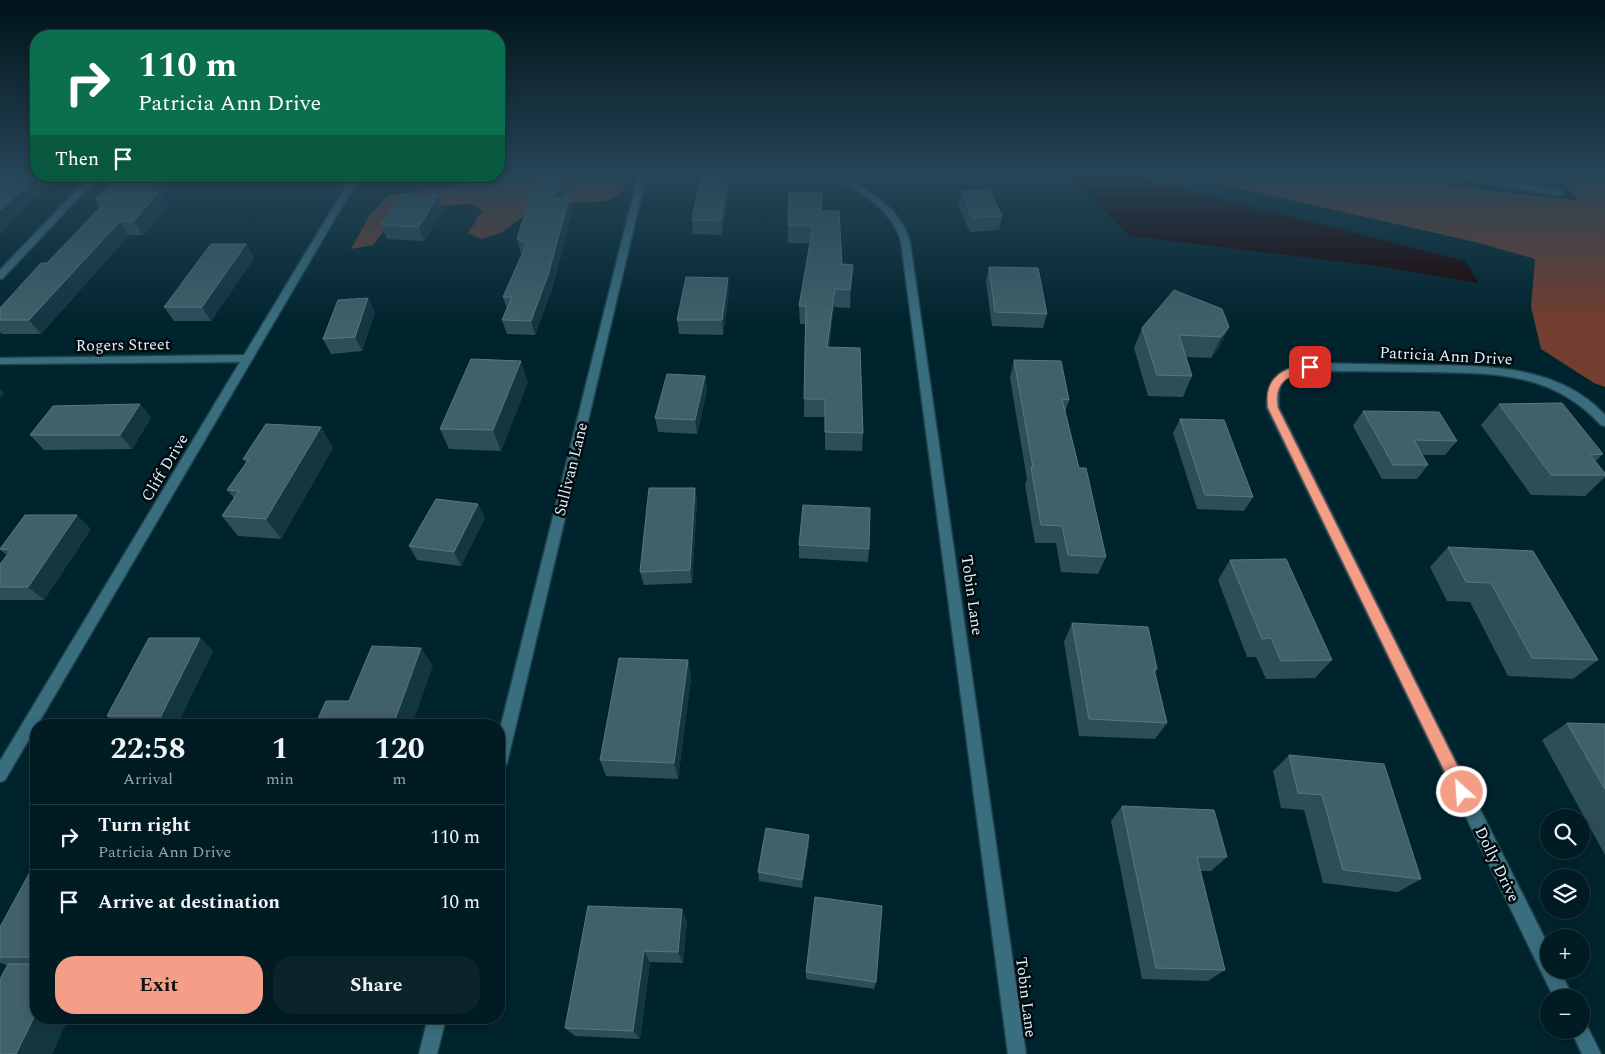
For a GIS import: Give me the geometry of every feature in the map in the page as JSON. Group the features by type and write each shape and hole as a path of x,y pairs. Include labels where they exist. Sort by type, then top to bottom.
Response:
{"street":[{"path":"0,276 48,225"},
{"name":"Cliff Drive","path":"33,719 327,225"},
{"name":"Sullivan Lane","path":"505,738 630,225"},
{"name":"Tobin Lane","path":"899,225 908,257 1017,1054"},
{"name":"Rogers Street","path":"0,361 247,358"},
{"name":"Patricia Ann Drive","path":"1275,383 1297,369 1310,367 1476,369 1494,373 1510,372 1545,381 1569,391 1597,412 1605,422"},
{"name":"Dolly Drive","path":"1275,383 1271,394 1273,408 1540,948"},
{"name":"Cliff Drive","path":"0,775 30,724"},
{"path":"428,1054 436,1024"},
{"path":"1584,1039 1592,1054"}],"shaded area":[{"path":"364,225 389,225 373,245 351,249"},
{"path":"473,225 511,225 502,232 482,239 468,233"},
{"path":"1119,225 1325,225 1465,261 1479,283 1384,267 1130,236"},
{"path":"1401,225 1605,225 1605,387 1594,383 1541,349 1531,307 1535,259 1479,243"}],"building":[{"path":"83,225 116,225 29,320 0,320 0,308 41,263 47,263"},
{"path":"385,225 420,225 419,227"},
{"path":"521,225 562,225 548,275 531,321 502,320 512,297 503,297 527,243 517,239"},
{"path":"840,225 842,264 853,265 850,290 835,289 827,347 860,348 863,433 825,432 825,399 804,399 806,306 799,306 813,226 788,226"},
{"path":"211,244 246,244 202,307 164,307"},
{"path":"989,267 1038,268 1047,314 995,312"},
{"path":"686,277 728,278 722,320 677,320"},
{"path":"1174,290 1222,309 1229,327 1221,337 1179,335 1192,376 1157,375 1142,328"},
{"path":"368,298 355,337 323,339 338,300"},
{"path":"471,359 521,361 493,430 440,429"},
{"path":"1014,360 1061,361 1069,400 1062,399 1079,468 1086,468 1106,557 1068,555 1062,526 1041,525"},
{"path":"667,374 705,376 695,420 655,418"},
{"path":"1562,403 1603,454 1590,455 1605,475 1551,475 1499,404"},
{"path":"140,404 120,435 30,435 53,406"},
{"path":"1363,411 1439,412 1457,441 1414,440 1428,465 1393,465"},
{"path":"1180,419 1224,420 1253,497 1205,495"},
{"path":"266,424 321,427 266,519 222,516 239,491 227,490 249,459 243,459"},
{"path":"649,488 695,488 690,570 640,572"},
{"path":"436,499 478,504 454,552 409,546"},
{"path":"803,505 870,508 869,549 799,545"},
{"path":"25,515 77,515 28,587 0,587 0,564 11,550 0,549"},
{"path":"1448,547 1533,551 1598,660 1532,658 1491,583 1466,582"},
{"path":"1286,559 1332,660 1281,661 1271,638 1262,639 1230,560"},
{"path":"1072,623 1148,627 1157,669 1154,669 1167,723 1089,719"},
{"path":"149,638 200,638 161,716 107,716"},
{"path":"372,646 421,648 395,719 318,719 326,701 349,701"},
{"path":"619,658 688,660 674,763 600,760"},
{"path":"1567,723 1605,724 1605,789"},
{"path":"1289,755 1384,764 1421,879 1343,870 1322,795 1298,793"},
{"path":"1122,806 1214,810 1227,857 1197,857 1225,970 1156,968"},
{"path":"766,828 809,835 802,880 758,872"},
{"path":"30,872 30,957 0,957 0,927"},
{"path":"815,897 882,906 876,982 806,972"},
{"path":"588,906 682,909 678,952 644,951 633,1031 565,1028"},
{"path":"8,964 30,964 31,1024 16,1054 0,1054 0,979"}],"route":[{"path":"1310,367 1297,369 1275,383 1271,394 1273,408 1462,792"}]}
